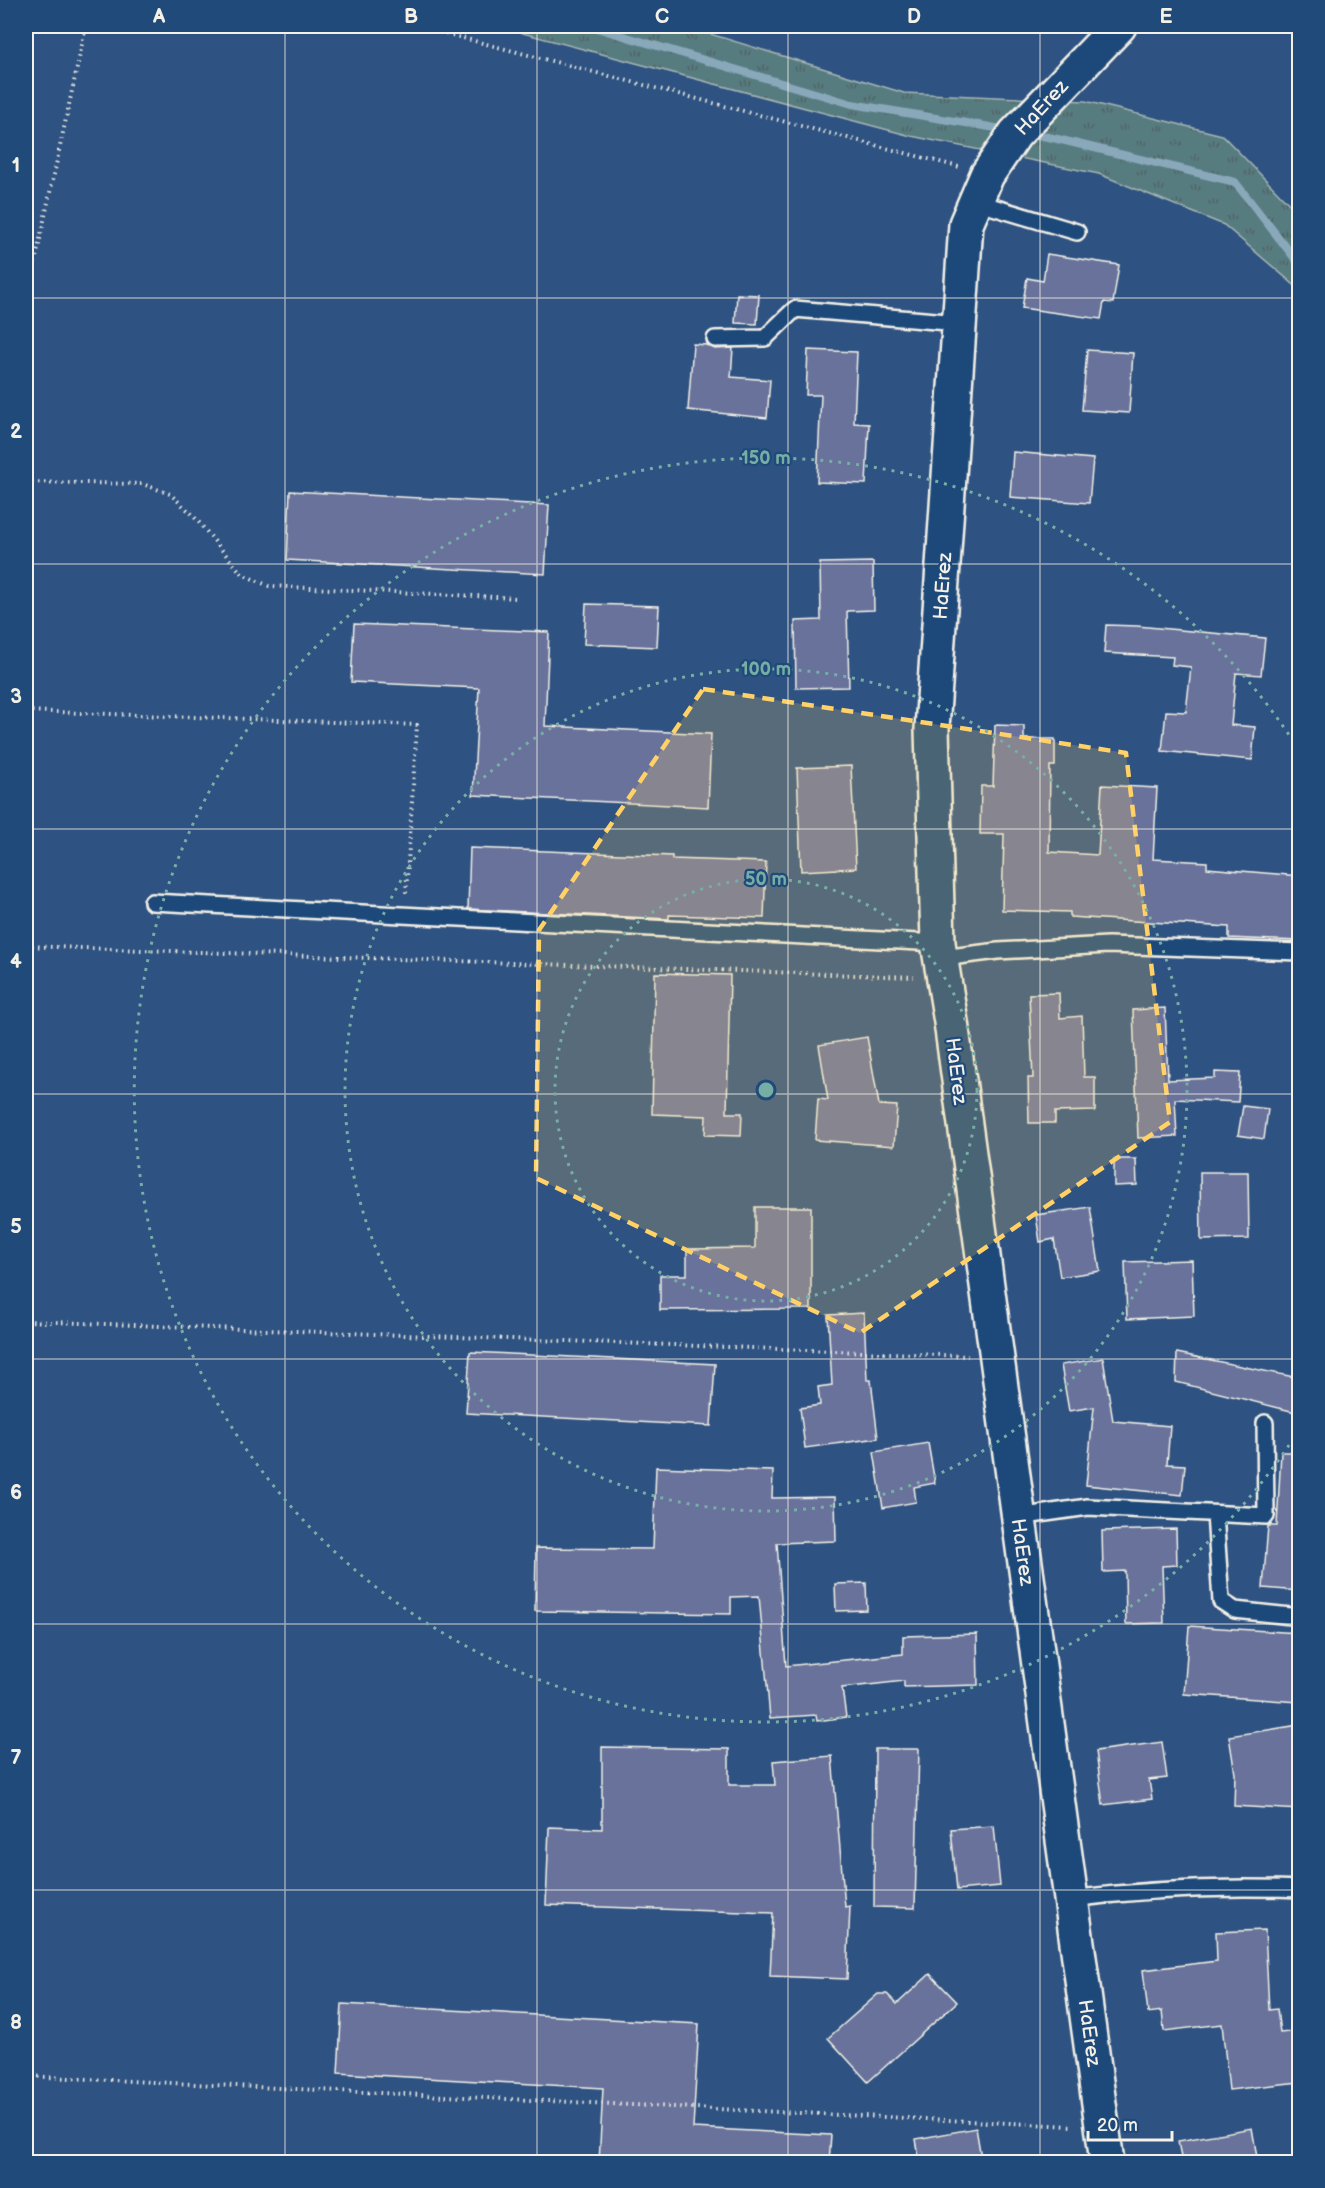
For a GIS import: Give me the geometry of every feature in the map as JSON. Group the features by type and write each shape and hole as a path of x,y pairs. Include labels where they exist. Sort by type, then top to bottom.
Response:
{"street":[{"name":"HaErez","path":"1107,2163 941,960 932,729 966,224 989,175 1037,110 1119,26"}],"lane":[{"path":"989,175 1077,232"},
{"path":"715,339 765,338 795,309 959,323"},
{"path":"152,902 405,915 941,960 998,951 1108,945 1299,952"},
{"path":"1018,1516 1088,1507 1266,1516 1264,1423"},
{"path":"1215,1514 1221,1601 1235,1610 1299,1617"},
{"path":"1071,1899 1124,1892 1178,1889 1250,1887 1299,1889"}],"path":[{"path":"26,304 86,26"},
{"path":"417,26 989,175"},
{"path":"26,482 143,484 170,494 191,513 242,574 269,586 517,598"},
{"path":"26,711 417,725 405,915"},
{"path":"26,946 941,960"},
{"path":"26,1321 996,1358"},
{"path":"26,2076 1069,2127 1101,2116"}],"highlighted area":[{"path":"703,689 1126,753 1170,1122 860,1333 536,1178 539,930"}],"green space":[{"path":"496,26 684,26 904,93 1085,101 1222,135 1299,214 1299,289 1224,225 1099,174 911,136"}],"building":[{"path":"1047,254 1119,265 1113,303 1104,302 1101,319 1022,308 1027,278 1043,281"},
{"path":"737,294 759,295 757,324 735,323"},
{"path":"693,344 707,345 715,349 733,348 731,377 770,380 767,418 688,410"},
{"path":"808,350 857,352 854,423 869,424 866,484 817,482 821,395 806,395"},
{"path":"1087,350 1133,353 1129,413 1082,410"},
{"path":"1013,452 1093,459 1089,503 1010,497"},
{"path":"290,491 549,505 545,574 287,560"},
{"path":"873,562 874,610 847,611 849,687 796,688 795,621 821,620 820,563"},
{"path":"586,604 659,606 657,647 584,644"},
{"path":"354,624 549,632 545,726 711,734 708,807 473,795 479,688 351,682"},
{"path":"1106,625 1265,638 1261,675 1236,673 1231,725 1255,727 1252,760 1162,751 1166,711 1186,712 1191,667 1172,665 1173,657 1104,653"},
{"path":"995,725 1024,726 1024,739 1055,739 1055,766 1050,766 1049,852 1098,855 1102,785 1157,788 1153,859 1207,862 1207,868 1299,876 1299,941 1229,938 1229,927 1070,917 1070,912 1002,910 1004,834 980,834 981,786 993,786"},
{"path":"851,766 856,868 801,871 797,768"},
{"path":"470,848 766,862 764,918 669,915 669,919 468,909"},
{"path":"655,973 730,975 727,1113 742,1113 741,1136 705,1135 706,1116 652,1114"},
{"path":"1059,993 1060,1018 1082,1016 1084,1077 1095,1077 1095,1111 1055,1112 1055,1123 1029,1123 1028,1078 1033,1078 1029,994"},
{"path":"1165,1008 1168,1080 1215,1078 1215,1072 1240,1073 1238,1102 1175,1099 1177,1136 1138,1138 1133,1010"},
{"path":"867,1037 879,1105 897,1106 894,1146 815,1140 818,1099 828,1100 819,1045"},
{"path":"1243,1106 1268,1109 1264,1139 1238,1135"},
{"path":"1114,1159 1136,1159 1137,1185 1114,1186"},
{"path":"1200,1172 1248,1172 1249,1239 1201,1240"},
{"path":"755,1207 811,1207 811,1309 660,1310 660,1275 687,1275 687,1249 755,1248"},
{"path":"1090,1207 1100,1271 1060,1277 1054,1239 1040,1242 1036,1215"},
{"path":"1192,1260 1194,1316 1127,1319 1125,1262"},
{"path":"864,1313 867,1380 871,1380 878,1438 805,1448 800,1408 820,1405 818,1387 832,1385 828,1315"},
{"path":"470,1352 715,1364 711,1426 466,1413"},
{"path":"1177,1353 1299,1378 1299,1413 1176,1382"},
{"path":"1103,1358 1113,1421 1170,1426 1167,1464 1185,1465 1182,1495 1086,1485 1094,1407 1069,1411 1061,1365"},
{"path":"928,1443 935,1483 914,1487 916,1502 883,1508 874,1452"},
{"path":"1281,1452 1299,1452 1299,1591 1263,1588 1268,1526 1277,1526"},
{"path":"656,1467 773,1471 772,1498 835,1497 836,1541 777,1543 786,1666 903,1654 903,1636 977,1634 978,1685 904,1687 904,1681 842,1688 846,1717 817,1721 816,1715 770,1718 759,1596 731,1597 731,1614 535,1611 536,1548 653,1549"},
{"path":"1176,1529 1177,1565 1162,1566 1164,1623 1126,1624 1125,1571 1103,1572 1102,1531"},
{"path":"866,1583 867,1610 836,1611 835,1584"},
{"path":"1189,1626 1299,1633 1299,1702 1184,1694"},
{"path":"1299,1725 1299,1810 1234,1806 1235,1774 1229,1736"},
{"path":"1162,1742 1167,1778 1149,1780 1152,1799 1103,1805 1096,1751"},
{"path":"602,1747 729,1749 729,1785 775,1785 773,1761 832,1756 845,1907 850,1906 847,1979 770,1976 773,1913 546,1905 549,1827 602,1829"},
{"path":"875,1749 919,1749 915,1908 874,1907"},
{"path":"994,1826 1000,1886 957,1890 951,1829"},
{"path":"1265,1930 1269,2010 1277,2009 1280,2033 1299,2031 1299,2082 1229,2090 1222,2024 1164,2031 1162,2011 1148,2013 1143,1970 1217,1961 1216,1932"},
{"path":"930,1974 957,2002 868,2082 828,2038 878,1994 887,1994 897,2004"},
{"path":"342,2004 699,2024 693,2128 831,2135 829,2163 599,2163 603,2088 338,2073"},
{"path":"976,2128 982,2163 920,2163 916,2139"},
{"path":"1252,2128 1258,2163 1182,2163 1178,2141"}],"waterway":[{"path":"590,26 852,104 1008,130"},
{"path":"1026,133 1235,182 1300,265"}]}
